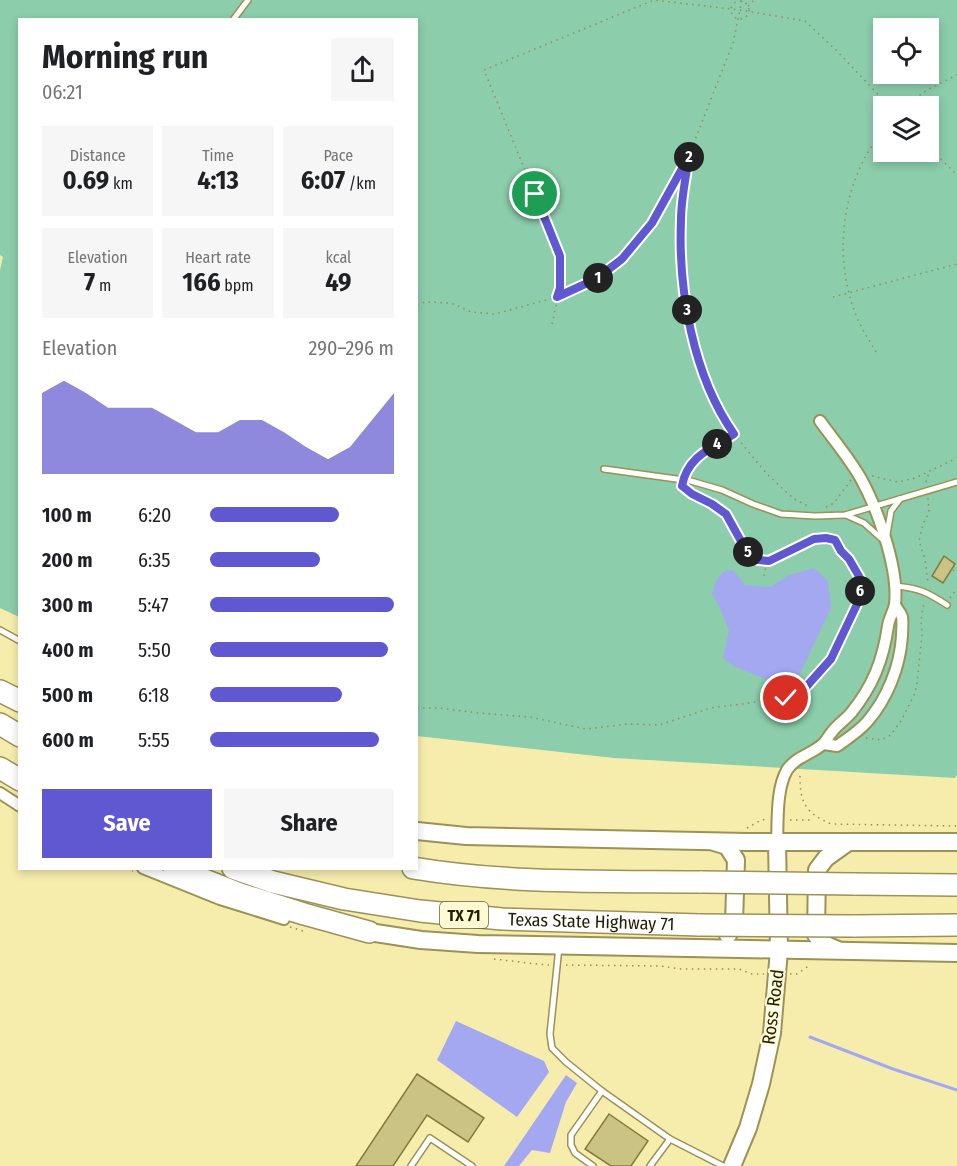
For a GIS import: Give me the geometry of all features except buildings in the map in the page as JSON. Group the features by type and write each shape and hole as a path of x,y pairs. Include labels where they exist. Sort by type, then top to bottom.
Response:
{"highway":[{"path":"0,691 18,700"},
{"path":"0,724 18,735"},
{"path":"0,768 18,779"},
{"name":"TX 71","path":"418,869 508,879 957,885"},
{"path":"179,870 240,894 369,932"},
{"name":"Texas State Highway 71","path":"239,870 273,882 345,899 420,911 502,919 700,924 957,926"}],"street":[{"path":"777,842 782,782 788,769 804,755 824,744 873,682 895,605 895,586 890,557 874,506 860,477 820,421"},
{"path":"824,744 837,746 853,735 871,717 883,699 899,659 902,616 895,605"},
{"path":"873,682 879,682 888,688"},
{"path":"0,793 18,805"},
{"path":"418,831 466,837 847,843 957,842"},
{"path":"713,841 727,846 736,860 734,923 728,935 716,949"},
{"name":"Ross Road","path":"732,1166 748,1128 761,1084 772,1033 779,950 777,842"},
{"path":"839,951 824,944 816,935 817,870 826,858 847,843"},
{"path":"148,870 220,899 306,925 336,931 369,932 422,940 467,944 957,953"}],"lane":[{"path":"234,18 248,0"},
{"path":"604,469 683,480 722,489 781,514 815,516 845,515 957,482"},
{"path":"886,542 891,511 901,498"},
{"path":"845,515 864,523 886,542"},
{"path":"895,586 912,587 948,602"},
{"path":"0,630 18,640"},
{"path":"559,945 550,1034 552,1048 602,1091 670,1139 723,1166"},
{"path":"593,1166 575,1153 571,1135 602,1091"},
{"path":"411,1166 430,1138 472,1166"},
{"path":"650,1166 670,1139"}],"path":[{"path":"552,324 560,288 560,256 484,70 654,0 749,11 805,21 880,96"},
{"path":"748,6 754,0"},
{"path":"738,19 746,17 749,11 748,6 742,1"},
{"path":"738,19 732,14 731,9 734,3 742,1"},
{"path":"418,305 425,302 451,303 471,312 495,315 557,297 596,279 622,259 652,223 689,156 733,43 742,1"},
{"path":"918,96 957,75"},
{"path":"873,146 861,165 851,188 845,220 843,253 849,292 856,315 876,351"},
{"path":"689,156 681,219 682,285 693,342 710,389 725,421 734,434 766,473 794,500 814,509"},
{"path":"939,157 957,175"},
{"path":"833,297 957,264"},
{"path":"734,434 691,463 682,486 726,514 747,552 754,558 754,561 766,567 763,579"},
{"path":"824,508 834,503 852,478 870,475 898,482 915,478 957,458"},
{"path":"915,478 926,485 929,470"},
{"path":"865,738 881,740 891,735 915,693 922,635 921,620 928,582 925,559 919,542 923,524 929,512 927,491"},
{"path":"418,708 530,717 586,729 628,724 659,725 711,708 786,698 806,687 831,659 860,598 860,578 835,540 826,538 814,539 769,561 754,558"},
{"path":"953,570 957,573"},
{"path":"948,602 957,588"},
{"path":"800,776 802,799 808,810 815,817 831,824 957,826"},
{"path":"744,829 761,820 813,820"}],"green space":[{"path":"0,0 957,0 957,775 955,778 614,758 418,736 418,18 18,18 18,617 0,608 0,270 3,257 0,255"}],"water":[{"path":"814,568 828,581 831,608 796,682 769,681 734,666 723,658 729,631 712,594 721,574 733,570 745,585 771,587 789,575"},
{"path":"456,1021 544,1061 549,1072 517,1117 437,1060"},
{"path":"566,1075 577,1083 566,1102 550,1153 532,1150 519,1166 504,1166"}],"waterway":[{"path":"810,1037 893,1069 957,1090"}],"route":[{"path":"535,194 560,256 560,288 557,297 596,279 622,259 652,223 689,156 681,219 682,285 693,342 710,389 725,421 734,434 691,463 682,486 726,514 747,552 758,560 769,561 814,539 826,538 835,540 860,578 860,598 831,659 806,687 786,698"}]}
